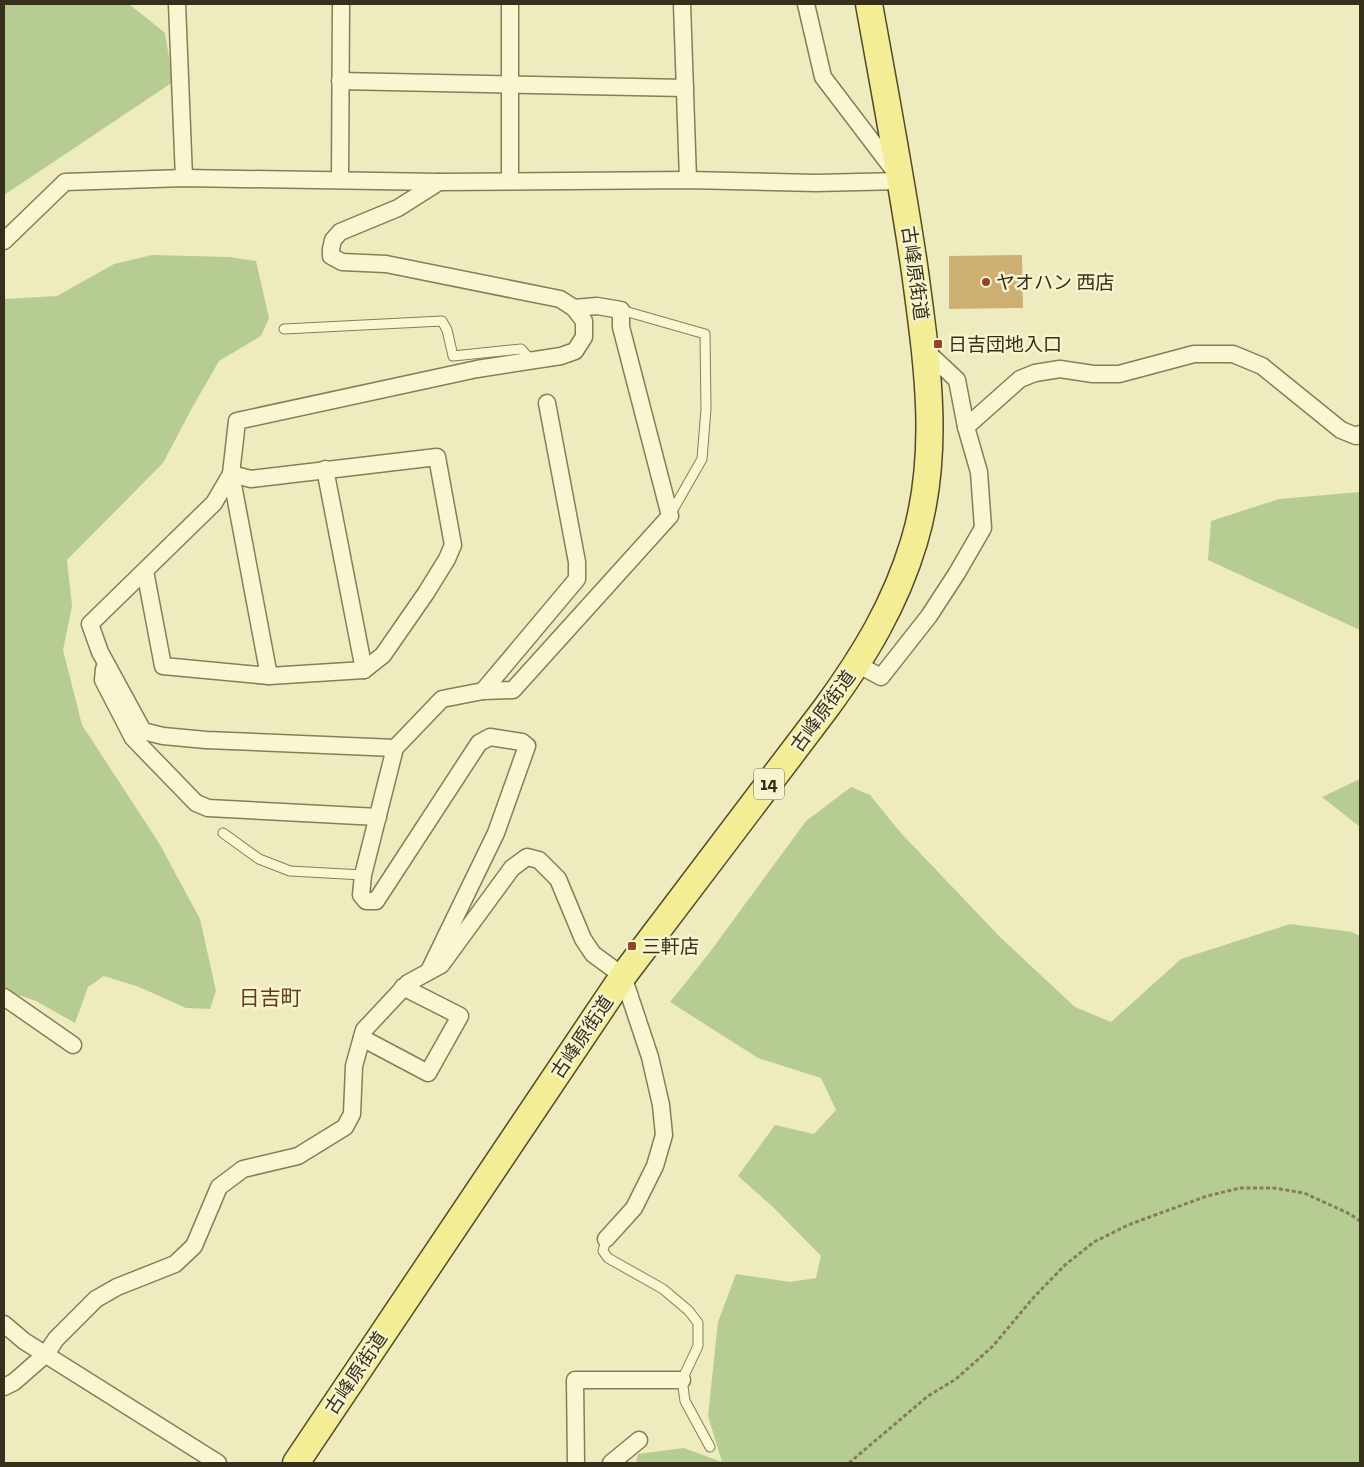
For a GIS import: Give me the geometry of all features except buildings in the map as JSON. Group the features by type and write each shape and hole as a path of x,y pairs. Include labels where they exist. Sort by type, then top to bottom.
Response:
{"main road":[{"name":"古峰原街道","path":"296,1463 623,976 858,664 880,625 899,585 914,541 924,496 930,451 930,400 926,351 902,180 869,4"}],"street":[{"path":"177,4 184,178"},
{"path":"340,180 341,4"},
{"path":"510,4 510,181"},
{"path":"682,4 688,180"},
{"path":"806,4 823,77 902,180"},
{"path":"340,81 685,88"},
{"path":"4,241 65,182 184,178 439,182 688,180 816,182 902,180"},
{"path":"269,676 231,474 237,421 477,369 561,356 575,351 584,338 584,321 574,308 560,299 386,264 342,262 331,256 333,240 340,232 398,208 439,182"},
{"path":"429,971 496,833 527,746 522,742 490,737 479,744 376,901 366,901 361,895 363,875 395,748 442,699 483,691 513,690 670,516 621,327 621,310 596,306 574,308"},
{"path":"858,664 881,677 929,616 983,528 978,472 966,427 957,380 926,351"},
{"path":"966,427 1020,379 1035,373 1060,369 1093,374 1119,374 1194,354 1233,354 1262,366 1341,430 1356,436 1360,434"},
{"path":"483,691 576,579 577,562 547,403"},
{"path":"145,571 162,666 269,676 364,670 383,655 448,559 453,545 437,457 251,479 231,474"},
{"path":"325,469 364,670"},
{"path":"231,474 214,503 90,624 104,659 143,731 163,736 206,740 395,748"},
{"path":"104,659 103,680 133,738 196,803 208,808 378,817"},
{"path":"4,1387 14,1382 46,1354 62,1333 96,1299 117,1287 175,1264 194,1246 219,1187 225,1182 243,1169 298,1156 345,1127 352,1114 354,1066 364,1030 403,987 441,965 512,868 527,856 539,860 558,879 583,939 594,954 623,976 650,1057 661,1105 664,1135 655,1166 634,1208 606,1239"},
{"path":"362,1038 428,1073 460,1016 403,987"},
{"path":"4,997 73,1045"},
{"path":"4,1324 24,1341 218,1463"},
{"path":"576,1463 575,1380 682,1380"},
{"path":"610,1463 640,1440"}],"lane":[{"path":"621,310 705,334 706,409 702,459 670,516"},
{"path":"284,329 442,321 453,356 521,349 531,360"},
{"path":"223,833 259,859 290,871 363,875"},
{"path":"606,1239 603,1251 608,1258 663,1289 690,1311 698,1323 698,1346 682,1380 685,1401 710,1447"}],"path":[{"path":"849,1463 928,1396 956,1380 993,1346 1034,1296 1065,1265 1094,1242 1128,1225 1207,1196 1240,1188 1274,1188 1304,1194 1350,1214 1360,1221"}],"green space":[{"path":"4,4 129,4 165,33 173,82 4,195"},
{"path":"152,255 229,257 256,261 269,318 261,336 219,361 163,463 67,560 72,606 63,650 82,725 159,843 200,919 216,991 210,1009 186,1008 139,987 104,976 88,987 75,1023 36,1001 4,990 4,299 57,296 114,264"},
{"path":"1360,492 1360,630 1208,560 1211,521 1279,499"},
{"path":"1360,779 1360,827 1322,797"},
{"path":"851,787 870,795 900,832 1001,938 1075,1007 1111,1022 1181,959 1290,924 1352,932 1360,936 1360,1463 636,1463 638,1454 684,1448 722,1462 708,1416 718,1322 736,1274 790,1282 816,1278 821,1256 774,1208 738,1176 775,1125 814,1134 836,1110 821,1078 758,1058 670,1002 707,956 806,821"}],"place":[{"name":"ヤオハン 西店","path":"986,282"},
{"name":"日吉団地入口","path":"938,344"},
{"name":"三軒店","path":"632,946"}],"district":[{"name":"日吉町","path":"270,997"}]}
